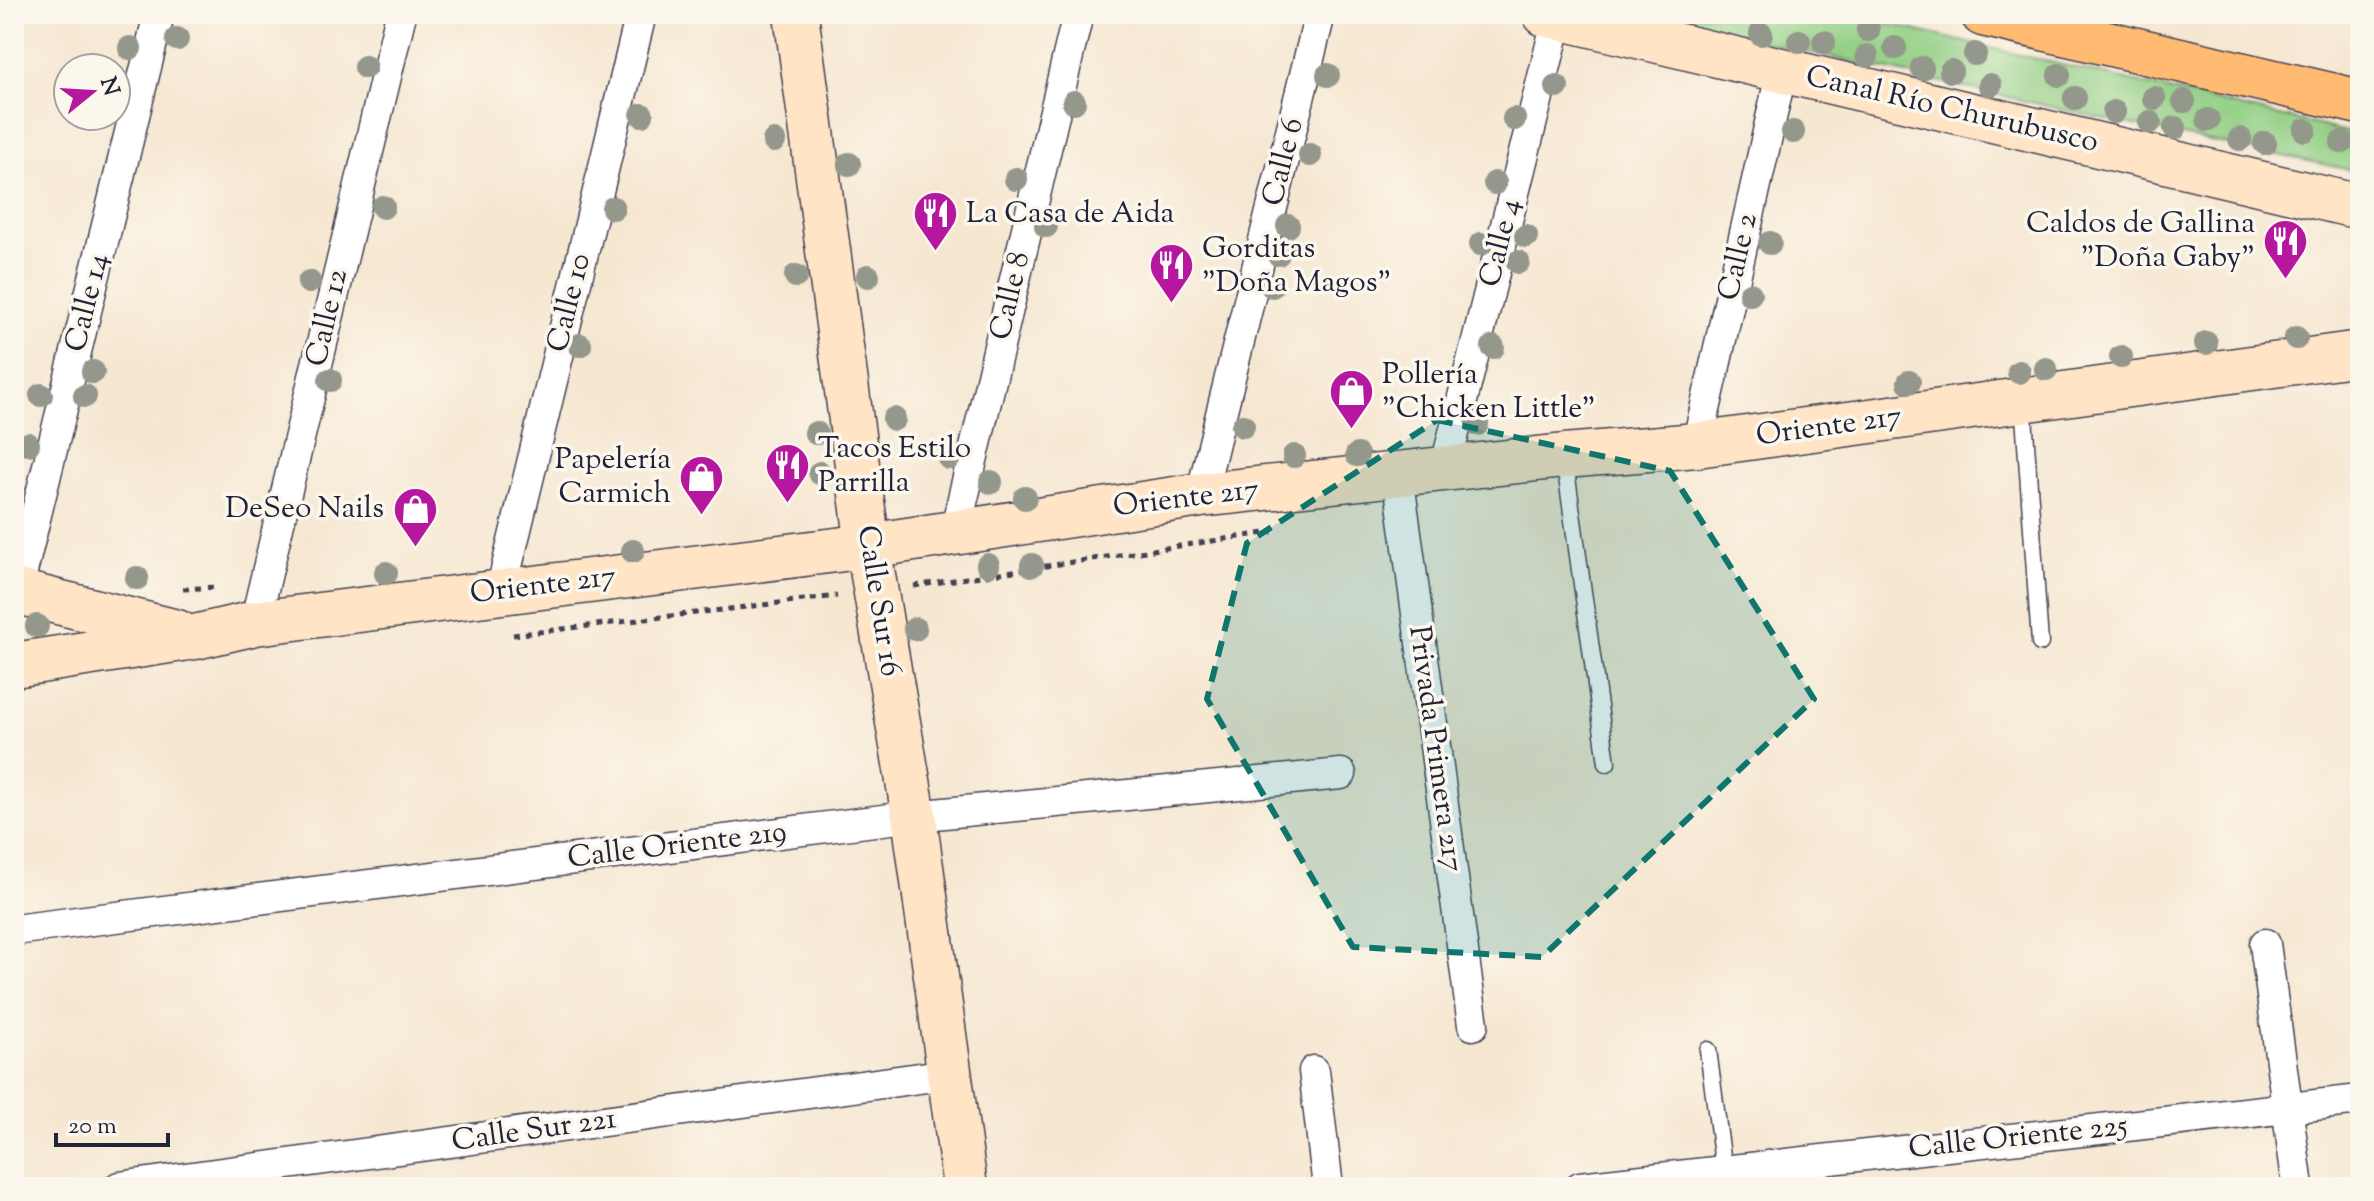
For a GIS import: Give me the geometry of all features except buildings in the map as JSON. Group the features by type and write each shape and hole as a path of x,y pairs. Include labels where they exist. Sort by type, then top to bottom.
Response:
{"main road":[{"path":"1983,14 2360,102"}],"street":[{"name":"Calle 14","path":"16,592 159,14"},
{"name":"Calle 12","path":"255,623 401,14"},
{"name":"Calle 10","path":"501,591 641,14"},
{"name":"Calle Sur 16","path":"796,14 868,546 914,816 965,1187"},
{"name":"Calle 8","path":"955,532 1078,14"},
{"name":"Calle 6","path":"1201,495 1320,14"},
{"name":"Canal Río Churubusco","path":"1551,16 2360,207"},
{"name":"Calle 4","path":"1445,469 1551,16"},
{"name":"Calle 2","path":"1697,445 1782,70"},
{"name":"Oriente 217","path":"14,665 195,637 255,623 868,546 1201,495 1697,445 2360,353"},
{"name":"Privada Primera 217","path":"1398,474 1473,1025"},
{"path":"16,592 195,637"},
{"name":"Calle Oriente 219","path":"14,930 914,816 1341,774"},
{"path":"2265,944 2298,1187"},
{"path":"1314,1071 1328,1187"},
{"name":"Calle Sur 221","path":"119,1187 949,1074"},
{"name":"Calle Oriente 225","path":"1580,1187 2360,1100"}],"lane":[{"path":"2023,400 2040,643"},
{"path":"1564,456 1607,763"},
{"path":"1708,1050 1724,1171"}],"path":[{"path":"502,636 876,591 1278,531"}],"highlighted area":[{"path":"1437,420 1670,471 1814,699 1542,957 1353,947 1207,699 1247,543"}],"green space":[{"path":"1642,14 1846,14 2360,135 2360,172 2100,118"}],"place":[{"name":"La Casa de Aida","path":"935,253"},
{"name":"Caldos de Gallina \"Doña Gaby\"","path":"2286,280"},
{"name":"Gorditas \"Doña Magos\"","path":"1171,305"},
{"name":"Pollería \"Chicken Little\"","path":"1351,431"},
{"name":"Tacos Estilo Parrilla","path":"787,505"},
{"name":"Papelería Carmich","path":"702,516"},
{"name":"DeSeo Nails","path":"415,548"}]}
